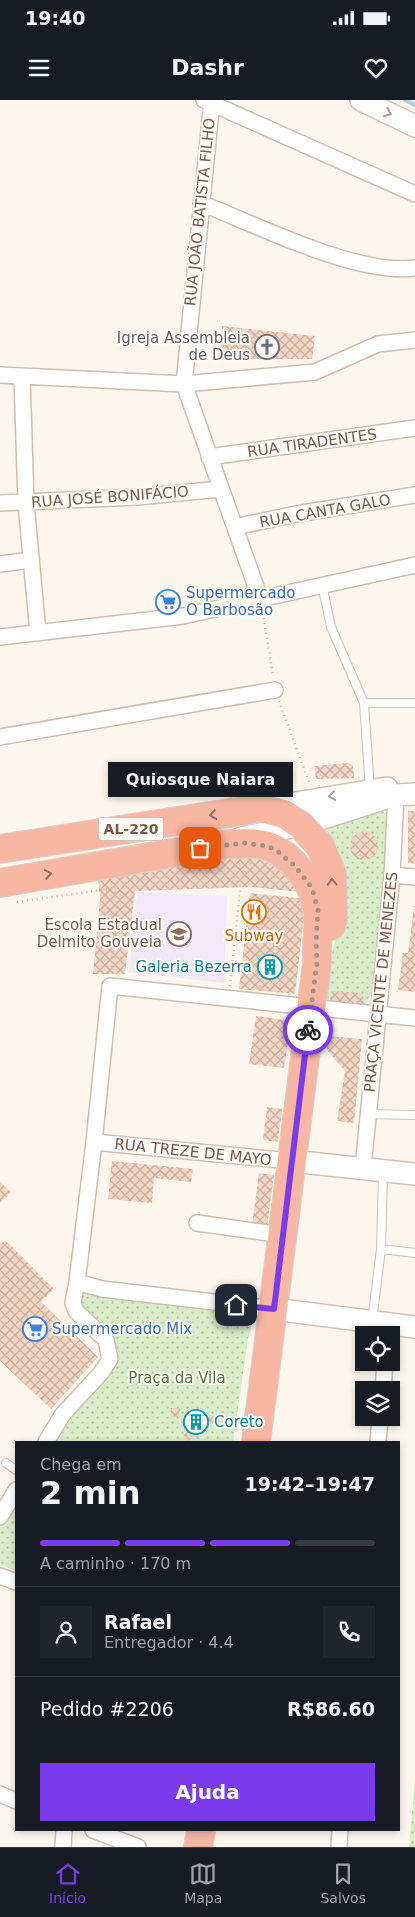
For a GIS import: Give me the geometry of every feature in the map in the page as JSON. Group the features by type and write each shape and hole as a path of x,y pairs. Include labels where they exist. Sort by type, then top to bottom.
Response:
{"highway":[{"name":"AL-220","path":"0,850 261,808 284,814 301,825 320,846 332,874 333,919 317,963"},
{"path":"118,871 125,830"},
{"name":"AL-220","path":"5,893 118,871 218,845 245,843 267,846 276,850 295,866 312,888 318,910 317,963"},
{"path":"256,1441 317,963"},
{"path":"198,1847 200,1831"}],"main road":[{"path":"361,100 415,126"},
{"path":"261,808 370,790 415,785"},
{"path":"218,845 301,825 405,794"},
{"path":"291,1161 415,1174"},
{"path":"274,1309 377,1326"},
{"path":"400,1327 415,1327"}],"street":[{"path":"209,101 415,194"},
{"name":"RUA JOÃO BATISTA FILHO","path":"184,384 209,101"},
{"path":"201,203 326,253 354,262 403,269 415,268"},
{"path":"0,375 184,384 315,372 378,344 415,340"},
{"path":"22,376 26,503 38,633"},
{"path":"184,384 260,598"},
{"name":"RUA TIRADENTES","path":"209,457 415,428"},
{"name":"RUA JOSÉ BONIFÁCIO","path":"0,503 137,497 220,489"},
{"name":"RUA CANTA GALO","path":"235,526 415,495"},
{"path":"0,564 31,560"},
{"path":"0,637 183,616 415,565"},
{"path":"0,737 275,690"},
{"name":"PRAÇA VICENTE DE MENEZES","path":"373,1170 368,1114 392,875 405,794"},
{"path":"392,875 415,877"},
{"path":"47,1441 63,1414 101,1374 110,1359 106,1340 76,1311 73,1303 94,1142 110,986 415,1018"},
{"name":"RUA TREZE DE MAYO","path":"94,1142 291,1161"},
{"path":"197,1223 282,1235"},
{"path":"77,1282 102,1289 274,1309"},
{"path":"378,1441 379,1426"},
{"path":"0,1517 15,1492"},
{"path":"0,1576 15,1582"},
{"path":"0,1794 15,1800"},
{"path":"63,1847 64,1831"},
{"path":"96,1831 138,1847"},
{"path":"339,1847 340,1831"}],"lane":[{"path":"322,584 331,627 364,703 370,790"},
{"path":"364,703 415,703"},
{"path":"368,1114 415,1115"},
{"path":"373,1170 381,1249 383,1326"},
{"path":"381,1249 415,1253"},
{"path":"6,1463 15,1469"}],"path":[{"path":"229,997 241,881 251,864 245,843"},
{"path":"5,893 118,871 118,913 110,986"}],"shaded area":[{"name":"Escola Estadual Delmito Gouveia","path":"137,892 227,896 224,983 129,972"}],"green space":[{"path":"376,807 391,817 378,980 363,1010 325,1005 322,1000 335,940 339,907 321,829"},
{"name":"Praça da Vila","path":"82,1293 254,1316 248,1339 233,1441 53,1441 69,1417 104,1381 116,1362 117,1351 111,1336 80,1303"},
{"path":"15,1502 15,1571 0,1564 0,1527"},
{"path":"415,1779 415,1847 409,1847"}],"building":[{"name":"Igreja Assembleia de Deus","path":"222,326 315,336 312,359 221,359"},
{"path":"348,763 353,765 354,778 316,779 314,766"},
{"path":"408,811 415,811 415,864 408,863"},
{"path":"364,832 374,836 378,846 374,856 364,860 354,856 350,846 354,836"},
{"path":"265,850 310,893 252,887 135,891 125,974 93,974 100,898 97,870"},
{"path":"250,893 306,899 295,994 239,989"},
{"path":"414,906 415,992 398,990 403,953 408,953"},
{"path":"334,991 362,993 365,1003 363,1007 330,1004 330,997"},
{"path":"256,1016 291,1021 284,1068 249,1064"},
{"path":"327,1036 362,1039 354,1123 337,1121 345,1071 327,1050"},
{"path":"267,1107 282,1109 278,1142 263,1140"},
{"path":"112,1161 193,1169 191,1182 154,1178 152,1203 108,1199"},
{"path":"259,1173 274,1175 267,1227 252,1225"},
{"path":"0,1182 11,1192 0,1203"},
{"name":"Supermercado Mix","path":"5,1240 54,1289 41,1302 98,1357 51,1409 0,1361 0,1245"},
{"path":"171,1408 180,1409 179,1417 170,1416"},
{"name":"Coreto","path":"196,1411 204,1414 207,1422 204,1430 196,1433 188,1430 185,1422 188,1414"},
{"path":"212,1414 216,1420 211,1424 206,1418"},
{"path":"189,1431 193,1437 188,1441 183,1435"}],"waterway":[{"path":"405,100 415,105"}],"way so far":[{"path":"200,848 245,843 267,846 276,850 295,866 312,888 318,910 317,963 308,1030"}],"place":[{"name":"Igreja Assembleia de Deus","path":"267,347"},
{"name":"Supermercado O Barbosão","path":"168,602"},
{"name":"Quiosque Naiara","path":"200,848"},
{"name":"Subway","path":"254,912"},
{"name":"Escola Estadual Delmito Gouveia","path":"179,934"},
{"name":"Galeria Bezerra","path":"270,967"},
{"name":"Supermercado Mix","path":"35,1329"},
{"name":"Coreto","path":"196,1422"}],"route":[{"path":"236,1305 274,1309 308,1030"}]}
